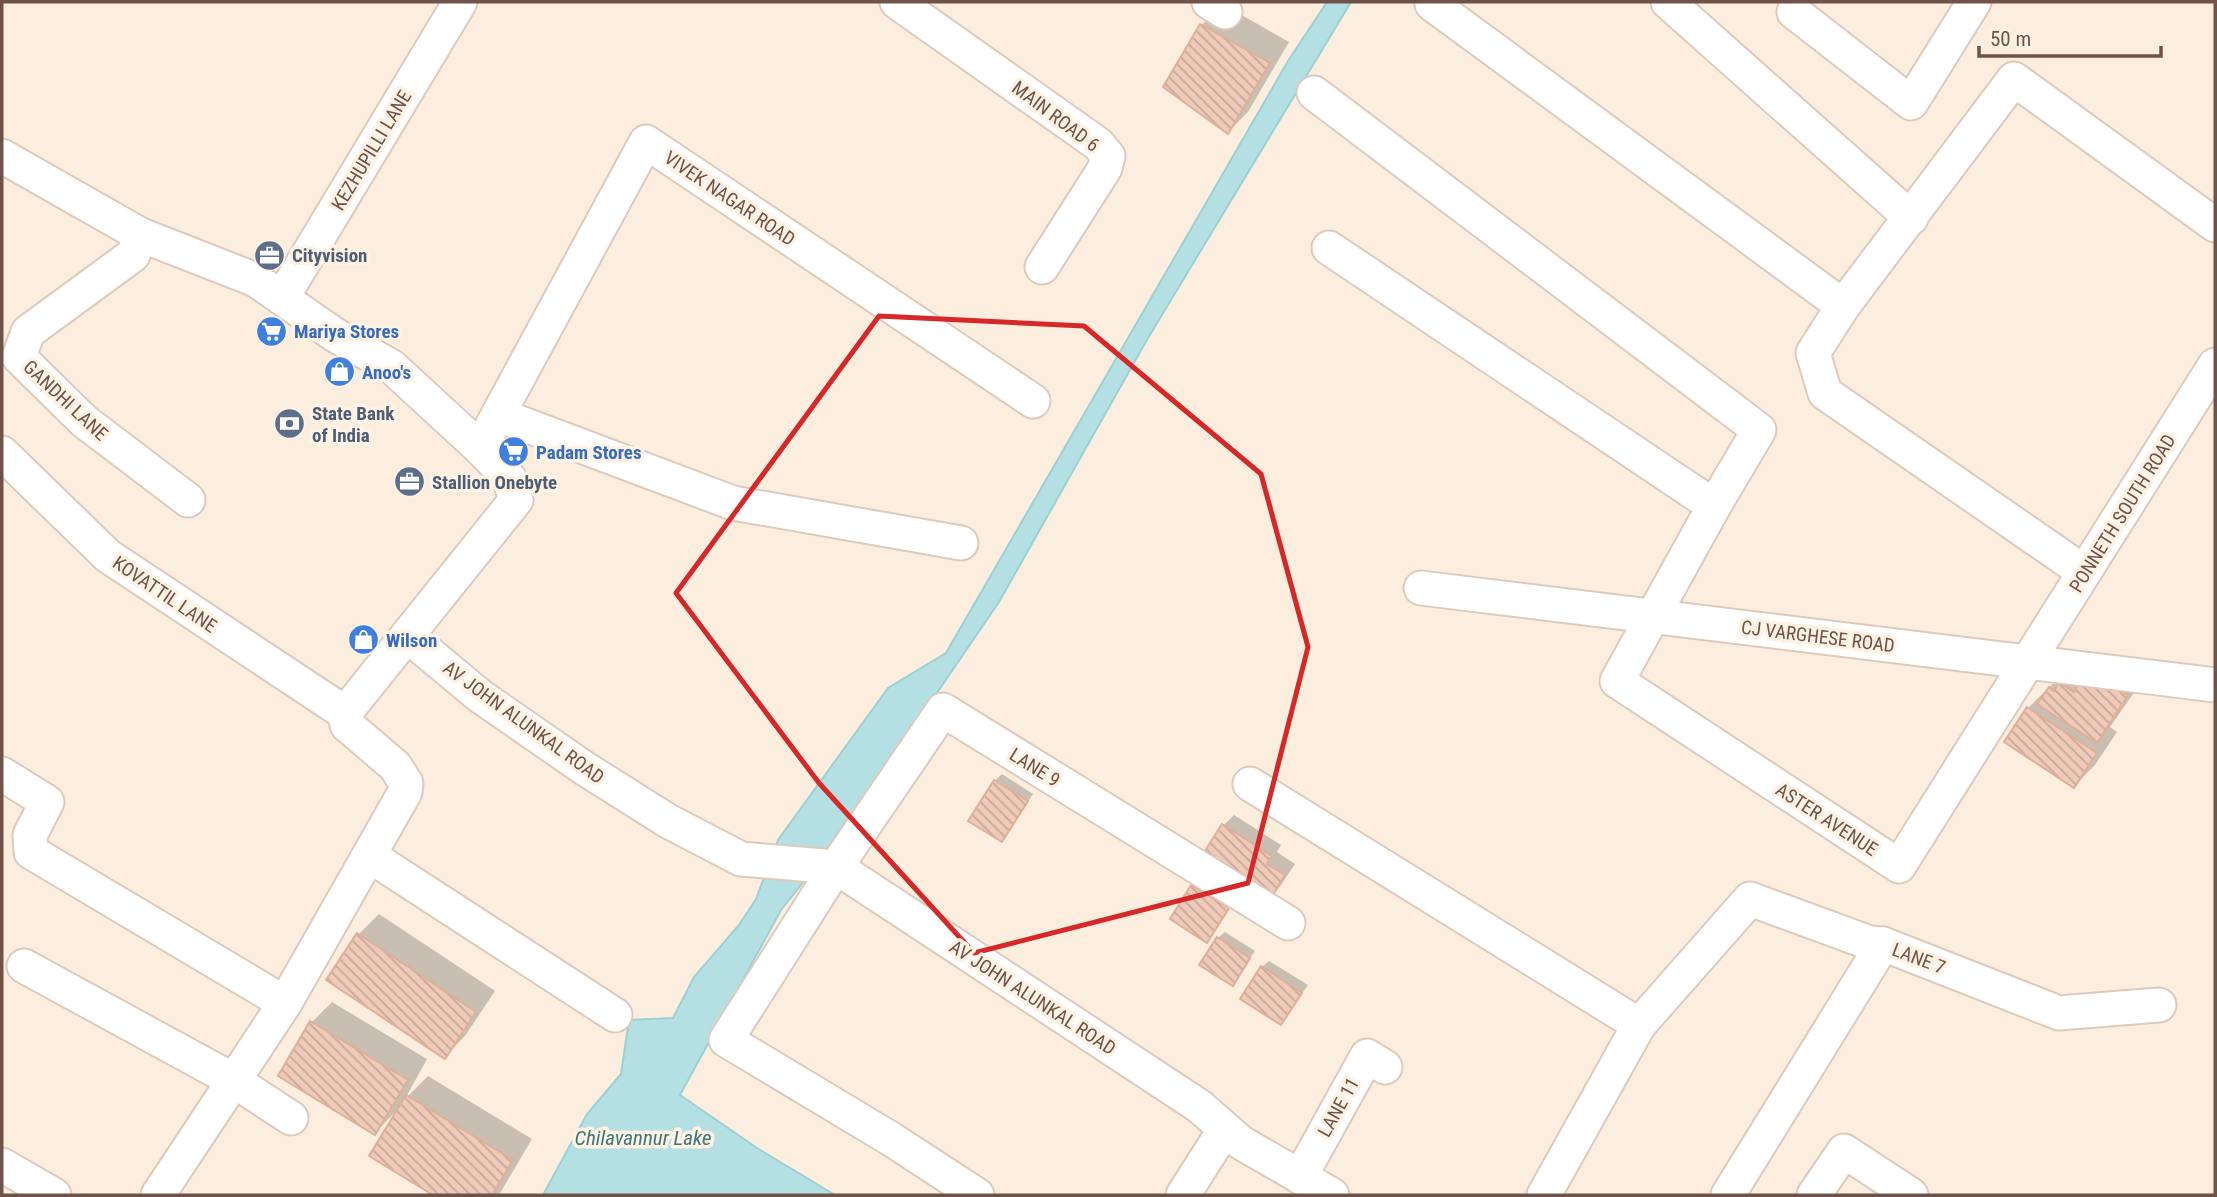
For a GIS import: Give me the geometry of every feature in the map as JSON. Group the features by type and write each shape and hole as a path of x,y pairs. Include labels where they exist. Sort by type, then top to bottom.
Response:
{"street":[{"name":"KEZHUPILLI LANE","path":"282,298 460,2"},
{"name":"MAIN ROAD 6","path":"897,2 1098,144 1108,156 1105,168 1042,267"},
{"path":"1668,2 1911,218"},
{"path":"1794,12 1911,103 1974,2"},
{"path":"1432,4 1843,306"},
{"path":"2084,572 1825,393 1813,353 1843,306 2014,79 2215,225"},
{"path":"1314,93 1759,430 1714,506 1656,615"},
{"name":"VIVEK NAGAR ROAD","path":"480,448 646,142 1033,401"},
{"path":"2,156 141,235 256,280 335,335 392,367 509,478 516,500 345,713"},
{"name":"GANDHI LANE","path":"141,235 133,255 28,332 19,357 84,421 188,500"},
{"path":"1329,247 1714,506"},
{"name":"PONNETH SOUTH ROAD","path":"2028,663 2215,365"},
{"path":"499,415 733,503 961,542"},
{"name":"KOVATTIL LANE","path":"2,453 108,556 345,713 347,724 395,765 406,783 405,792 370,856"},
{"name":"CJ VARGHESE ROAD","path":"1421,588 2215,685"},
{"name":"ASTER AVENUE","path":"1656,615 1617,681 1899,866 2028,663"},
{"name":"AV JOHN ALUNKAL ROAD","path":"408,636 480,696 584,768 668,821 741,859 836,867 1199,1106 1240,1142 1332,1195"},
{"name":"LANE 9","path":"836,867 943,710 1288,923"},
{"path":"2,774 47,802 30,835 31,852 285,1003"},
{"path":"1250,784 1639,1025"},
{"path":"158,1195 285,1003 370,856 615,1014"},
{"path":"836,867 726,1040 891,1139 977,1195"},
{"path":"1639,1025 1750,899 1870,943 1883,944"},
{"name":"LANE 7","path":"1728,1195 1883,944 2059,1013 2159,1005"},
{"path":"24,966 233,1080 291,1118"},
{"path":"1544,1195 1662,988"},
{"name":"LANE 11","path":"1300,1177 1367,1056 1385,1067"},
{"path":"1183,1195 1225,1129"},
{"path":"1814,1195 1844,1151 1911,1195"},
{"path":"2,1165 54,1195"}],"highlighted area":[{"path":"879,316 1084,326 1261,474 1308,647 1248,883 974,953 819,783 676,593"}],"water":[{"name":"Chilavannur Lake","path":"1327,2 1351,2 1148,338 999,602 833,845 781,910 680,1095 760,1150 835,1195 543,1195 587,1114 621,1074 629,1020 673,1018 694,977 739,925 756,899 778,840 888,688 946,653 1288,61"}],"building":[{"path":"1200,24 1270,63 1228,134 1163,87"},
{"path":"2093,680 2107,681 2128,695 2097,743 2037,704 2049,687 2054,691 2059,682 2074,692 2080,682 2089,687"},
{"path":"2027,707 2097,753 2074,788 2004,742"},
{"path":"994,780 1028,801 1002,842 968,821"},
{"path":"1222,824 1272,856 1267,864 1285,875 1271,898 1203,854"},
{"path":"1191,885 1229,908 1207,943 1170,919"},
{"path":"357,933 476,1012 445,1059 326,980"},
{"path":"1217,937 1250,958 1233,986 1199,965"},
{"path":"1261,966 1302,993 1281,1025 1240,999"},
{"path":"310,1021 408,1080 375,1135 278,1076"},
{"path":"406,1095 513,1160 492,1195 433,1195 369,1156"}],"place":[{"name":"Cityvision","path":"269,255"},
{"name":"Mariya Stores","path":"271,331"},
{"name":"Anoo's","path":"339,372"},
{"name":"State Bank of India","path":"289,424"},
{"name":"Padam Stores","path":"513,452"},
{"name":"Stallion Onebyte","path":"409,482"},
{"name":"Wilson","path":"363,640"}]}
